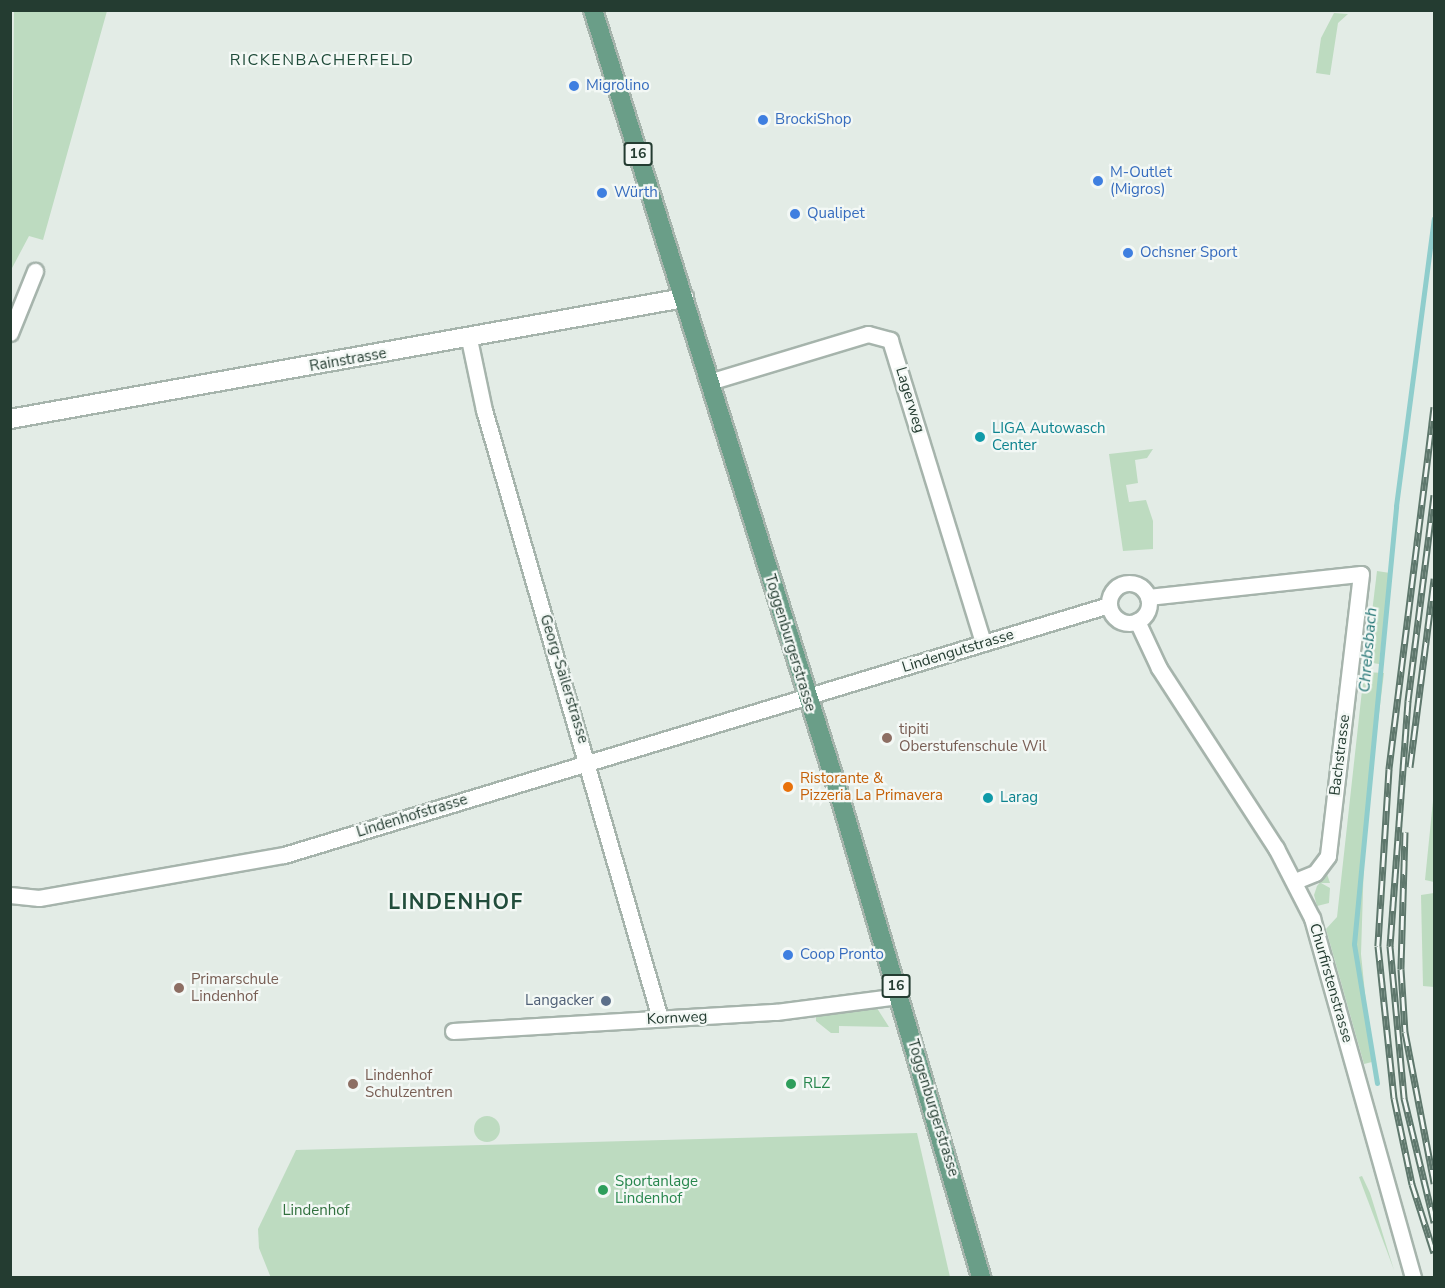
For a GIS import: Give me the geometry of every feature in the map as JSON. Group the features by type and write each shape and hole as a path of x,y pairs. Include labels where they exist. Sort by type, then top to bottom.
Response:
{"main road":[{"name":"Toggenburgerstrasse","path":"593,10 900,996 981,1278"}],"street":[{"path":"10,333 35,271"},
{"name":"Rainstrasse","path":"10,419 469,339 684,298"},
{"name":"Lagerweg","path":"709,382 868,334 890,340 983,643"},
{"name":"Georg-Sailerstrasse","path":"469,339 484,410 589,761 660,1018"},
{"name":"Bachstrasse","path":"1148,597 1361,574 1328,856 1315,873 1294,881"},
{"path":"1125,584 1137,584 1148,597 1148,609 1137,621 1119,620 1109,605 1115,589 1125,584"},
{"name":"Lindengutstrasse","path":"807,696 1109,605"},
{"name":"Churfirstenstrasse","path":"1137,621 1159,668 1294,881 1323,948 1413,1278"},
{"name":"Lindenhofstrasse","path":"10,895 39,898 244,864 807,696"},
{"name":"Kornweg","path":"453,1031 776,1012 900,996"}],"green space":[{"path":"14,11 107,11 43,240 29,236 11,270"},
{"path":"1334,13 1348,14 1338,23 1330,75 1316,73 1321,38"},
{"path":"1153,449 1147,458 1135,460 1138,483 1126,485 1129,502 1146,500 1153,521 1153,549 1123,551 1109,454"},
{"path":"1377,571 1390,573 1379,664 1366,662"},
{"path":"1364,672 1384,673 1365,828 1361,954 1372,1062 1364,1064 1326,929 1337,917"},
{"path":"1434,791 1434,882 1425,880"},
{"path":"1327,874 1330,883 1321,883 1330,888 1329,903 1317,906 1314,895 1317,886"},
{"path":"1434,893 1434,987 1423,986 1421,895"},
{"path":"875,1005 889,1027 839,1026 839,1033 831,1033 816,1021 816,1012"},
{"path":"487,1116 496,1120 500,1129 496,1138 487,1142 478,1138 474,1129 478,1120"},
{"name":"Sportanlage Lindenhof","path":"917,1133 950,1277 271,1278 259,1248 258,1229 296,1150"},
{"path":"1362,1176 1370,1193 1394,1270 1359,1177"}],"waterway":[{"name":"Chrebsbach","path":"1377,1083 1354,944 1396,506 1434,219"}],"railway":[{"path":"1434,407 1389,769 1378,946 1394,1098 1412,1184 1434,1253"},
{"path":"1434,495 1408,701 1390,946 1404,1098 1434,1222"},
{"path":"1410,767 1434,579"},
{"path":"1405,832 1401,969 1405,1032 1434,1183"}],"place":[{"name":"Migrolino","path":"574,86"},
{"name":"BrockiShop","path":"763,120"},
{"name":"M-Outlet (Migros)","path":"1098,181"},
{"name":"Würth","path":"602,193"},
{"name":"Qualipet","path":"795,214"},
{"name":"Ochsner Sport","path":"1128,253"},
{"name":"LIGA Autowasch Center","path":"980,437"},
{"name":"tipiti Oberstufenschule Wil","path":"887,738"},
{"name":"Ristorante & Pizzeria La Primavera","path":"788,787"},
{"name":"Larag","path":"988,798"},
{"name":"Coop Pronto","path":"788,955"},
{"name":"Primarschule Lindenhof","path":"179,988"},
{"name":"Langacker","path":"606,1001"},
{"name":"Lindenhof Schulzentren","path":"353,1084"},
{"name":"RLZ","path":"791,1084"},
{"name":"Sportanlage Lindenhof","path":"603,1190"}],"district":[{"name":"RICKENBACHERFELD","path":"322,60"},
{"name":"LINDENHOF","path":"456,902"}],"park label":[{"name":"Lindenhof","path":"316,1211"}]}
